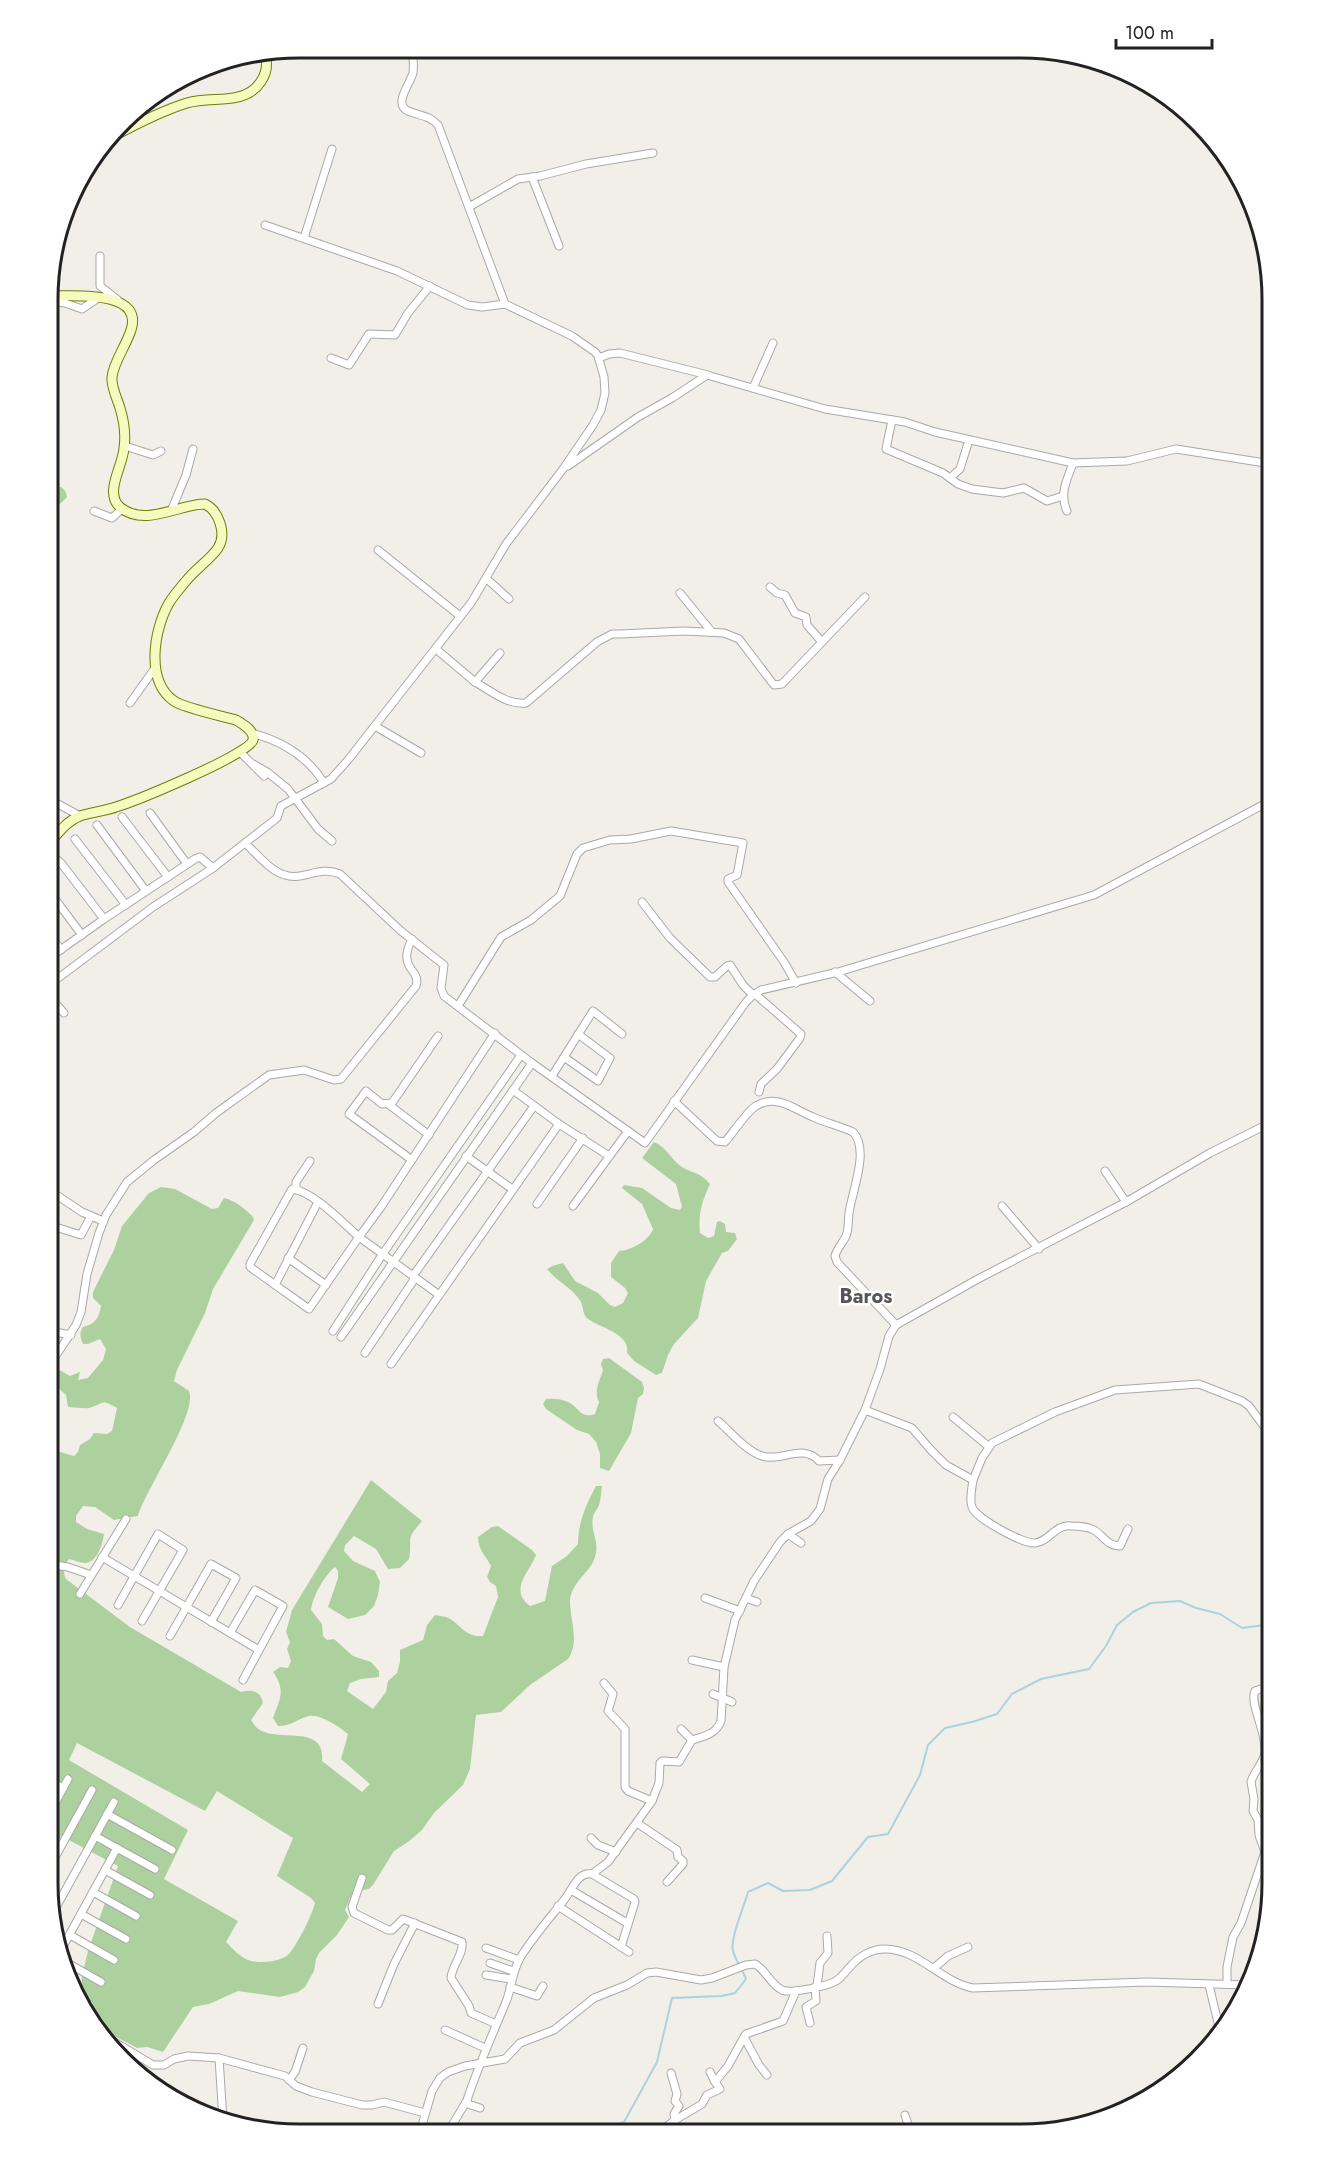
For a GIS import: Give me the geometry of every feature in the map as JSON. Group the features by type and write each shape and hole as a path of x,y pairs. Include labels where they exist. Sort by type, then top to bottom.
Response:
{"street":[{"path":"412,58 413,71 402,98 403,106 407,110 424,114 438,125 505,304"},
{"path":"132,126 148,117 187,103 214,98 237,98 246,94 258,87 262,81 266,71 265,61"},
{"path":"304,238 332,149"},
{"path":"469,207 518,179 586,164 653,153"},
{"path":"532,177 559,246"},
{"path":"58,978 153,907 213,868 277,818 281,806 331,779 436,649 487,579 506,544 563,469 601,410 605,393 599,358 595,351 572,336 505,304 482,307 468,305 397,271 265,225"},
{"path":"100,256 100,286 129,308 133,322 112,379 125,427 125,446 113,491 114,500 122,508 137,514 148,515 205,504 212,507 223,530 218,549 188,578 169,604 154,655 158,678 163,689 174,701 236,720 252,733 287,747 304,759 324,783"},
{"path":"332,358 350,365 369,334 388,336 394,334 430,286"},
{"path":"58,296 118,300"},
{"path":"58,303 82,309 98,298"},
{"path":"753,387 773,343"},
{"path":"599,358 620,353 753,387 825,409 892,420 1073,463 1127,461 1176,449 1262,462"},
{"path":"563,469 638,417 708,375"},
{"path":"892,420 885,449 950,478 958,484 972,489 1003,493 1024,488 1047,501 1063,496"},
{"path":"950,478 960,468 969,440"},
{"path":"125,446 153,455 161,451"},
{"path":"171,511 186,476 193,449"},
{"path":"1067,511 1063,496 1073,463"},
{"path":"94,511 112,518 122,508"},
{"path":"378,549 460,616"},
{"path":"487,579 509,598"},
{"path":"770,587 777,593 784,594 795,613 804,615 807,625 821,641"},
{"path":"680,592 711,631"},
{"path":"436,649 475,682 509,702 518,704 526,703 597,642 612,634 711,631 739,639 777,685 782,684 865,597"},
{"path":"475,682 500,653"},
{"path":"130,703 155,668"},
{"path":"375,726 421,753"},
{"path":"58,833 80,816 142,797 197,774 240,752 250,745 253,740 252,733"},
{"path":"240,752 264,776"},
{"path":"253,764 274,777 295,798 318,829 332,841"},
{"path":"58,804 80,816"},
{"path":"245,843 280,873 288,876 331,870 340,874 444,965 441,988 444,996 532,1063 645,1143 754,994 836,972 1094,895 1262,805"},
{"path":"150,813 187,864"},
{"path":"122,817 168,877"},
{"path":"97,825 146,891"},
{"path":"458,1006 501,937 531,920 560,896 580,850 590,844 631,839 663,831 702,835 743,843 737,875 728,879 728,882 796,983"},
{"path":"75,839 126,905"},
{"path":"58,952 187,864 200,857 213,868"},
{"path":"58,860 104,919"},
{"path":"642,902 670,938 710,977 713,978 730,965 743,985 801,1034 777,1069 761,1084 759,1092"},
{"path":"58,903 82,935"},
{"path":"58,1353 71,1335 81,1312 87,1274 104,1221 127,1182 216,1113 269,1076 304,1070 334,1080 341,1079 416,986 417,975 407,959 412,939"},
{"path":"58,946 61,950"},
{"path":"836,972 870,1001"},
{"path":"58,1007 63,1013"},
{"path":"552,1076 593,1011 622,1034"},
{"path":"304,1318 429,1136 495,1033"},
{"path":"564,1057 598,1081 610,1058 578,1034"},
{"path":"412,1160 349,1114 366,1091 382,1104 392,1103 438,1036"},
{"path":"333,1331 382,1255 521,1054"},
{"path":"341,1337 532,1063"},
{"path":"513,1090 559,1124 609,1156"},
{"path":"674,1101 717,1141 721,1142 726,1142 756,1106 769,1102 781,1102 794,1106 813,1117 853,1132 858,1137 860,1160 847,1233 835,1256 837,1262 896,1325"},
{"path":"388,1104 429,1136"},
{"path":"365,1353 414,1277 534,1106"},
{"path":"391,1364 559,1124"},
{"path":"592,1874 608,1862 652,1801 659,1783 660,1763 662,1761 679,1762 692,1740 715,1732 721,1721 724,1667 732,1628 760,1570 788,1534 815,1516 820,1509 828,1479 865,1410 889,1336 896,1325 978,1279 1126,1202 1210,1153 1262,1127"},
{"path":"573,1206 628,1131"},
{"path":"537,1204 583,1138"},
{"path":"466,1156 512,1189"},
{"path":"296,1189 296,1182 310,1161"},
{"path":"1105,1171 1126,1202"},
{"path":"309,1309 250,1267 290,1190 296,1189 318,1202 382,1255 438,1294"},
{"path":"58,1196 91,1216 104,1221"},
{"path":"275,1285 318,1202"},
{"path":"1002,1206 1038,1249"},
{"path":"58,1228 81,1235 91,1216"},
{"path":"288,1258 326,1285"},
{"path":"58,1333 71,1335"},
{"path":"1128,1528 1120,1546 1114,1546 1091,1529 1069,1525 1059,1527 1040,1542 1029,1542 986,1522 973,1511 970,1504 974,1480 988,1446 1055,1412 1105,1393 1140,1387 1199,1384 1242,1401 1249,1406 1262,1424"},
{"path":"865,1410 912,1428 946,1465 974,1480"},
{"path":"953,1417 988,1446"},
{"path":"718,1421 759,1455 770,1458 804,1452 815,1456 819,1461 840,1460"},
{"path":"80,1594 126,1519"},
{"path":"118,1605 158,1534 183,1550 142,1621"},
{"path":"788,1534 801,1544"},
{"path":"102,1557 259,1650"},
{"path":"170,1636 211,1564 236,1578 211,1622"},
{"path":"58,1565 91,1575"},
{"path":"231,1633 255,1590 283,1606 243,1680"},
{"path":"705,1598 740,1611"},
{"path":"746,1598 757,1602"},
{"path":"692,1660 724,1667"},
{"path":"604,1683 613,1694 608,1711 625,1729 625,1788 652,1801"},
{"path":"1262,1689 1256,1691 1253,1700 1262,1727"},
{"path":"713,1694 732,1702"},
{"path":"721,1712 729,1714"},
{"path":"681,1729 692,1740"},
{"path":"1262,1762 1251,1782 1254,1799 1253,1811 1258,1820 1262,1844"},
{"path":"58,1797 68,1779"},
{"path":"58,1785 63,1788"},
{"path":"58,1852 92,1790"},
{"path":"59,1901 114,1802"},
{"path":"107,1814 172,1850"},
{"path":"637,1823 677,1850 678,1857 683,1863 667,1882"},
{"path":"95,1836 155,1869"},
{"path":"591,1838 598,1845 616,1852"},
{"path":"66,1942 117,1848"},
{"path":"1227,1984 1227,1967 1233,1937 1241,1923 1262,1860"},
{"path":"105,1870 150,1895"},
{"path":"453,2124 466,2102 485,2048 507,2000 511,1979 519,1960 534,1936 582,1874 592,1874 634,1899 634,1906 621,1947"},
{"path":"362,1878 352,1907 354,1913 390,1930 401,1920 415,1923 462,1942 463,1948 451,1972 451,1978 471,2013 496,2024"},
{"path":"571,1890 627,1923"},
{"path":"93,1892 136,1916"},
{"path":"558,1906 629,1952"},
{"path":"81,1914 126,1938"},
{"path":"378,2004 393,1964 415,1923"},
{"path":"70,1935 114,1960"},
{"path":"810,2023 806,2005 816,2001 820,1963 828,1953 827,1936"},
{"path":"934,1968 948,1956 968,1947"},
{"path":"486,1948 519,1960"},
{"path":"422,2124 432,2091 440,2078 448,2072 504,2059 525,2039 554,2030 594,1998 627,1985 647,1973 679,1975 700,1980 712,1978 746,1965 758,1965 781,1990 796,1991 837,1981 856,1961 870,1952 883,1949 902,1952 963,1986 983,1989 1147,1982 1239,1985"},
{"path":"490,1963 537,1996 543,1986"},
{"path":"74,1966 101,1982"},
{"path":"486,1975 511,1979"},
{"path":"1209,1985 1218,2021"},
{"path":"715,2082 728,2066 746,2034 783,2021 796,1991"},
{"path":"445,2030 485,2048"},
{"path":"744,2037 766,2075"},
{"path":"123,2047 153,2065 164,2065 188,2056 219,2058 285,2076 304,2090 362,2105 384,2102 425,2113"},
{"path":"289,2080 295,2072 303,2048"},
{"path":"219,2058 222,2111"},
{"path":"671,2073 677,2094 675,2101 679,2106 674,2114 675,2120"},
{"path":"670,2124 702,2104 707,2095 720,2089 710,2073"},
{"path":"466,2102 480,2108"},
{"path":"906,2115 908,2124"}],"green space":[{"path":"58,486 64,489 67,497 58,506"},
{"path":"654,1142 663,1147 678,1164 700,1175 710,1184 701,1208 700,1233 708,1238 714,1236 717,1222 720,1221 725,1224 726,1232 735,1233 737,1239 728,1251 722,1253 706,1281 698,1318 674,1344 662,1373 656,1375 634,1361 627,1353 627,1346 620,1336 586,1317 578,1297 547,1269 563,1263 575,1281 598,1293 610,1305 615,1307 623,1303 628,1293 611,1277 611,1263 619,1251 639,1244 648,1237 653,1229 642,1204 622,1188 624,1185 642,1188 671,1208 680,1210 682,1207 676,1184 642,1158"},
{"path":"161,1187 175,1189 212,1209 218,1208 224,1198 243,1208 254,1220 213,1289 205,1313 177,1370 174,1381 189,1391 190,1402 179,1433 138,1516 114,1520 95,1507 83,1506 76,1516 76,1522 87,1529 104,1534 99,1552 93,1560 83,1563 69,1559 64,1571 66,1579 130,1627 241,1692 258,1693 263,1703 251,1720 259,1729 279,1735 309,1738 317,1742 321,1750 322,1761 362,1792 370,1784 341,1759 348,1734 324,1719 314,1716 278,1726 273,1718 280,1700 281,1689 273,1672 280,1667 288,1668 291,1661 287,1649 290,1642 286,1632 292,1610 371,1480 422,1521 411,1536 409,1559 400,1568 388,1569 376,1549 354,1536 345,1545 344,1551 353,1561 375,1571 380,1582 374,1606 365,1615 348,1619 328,1607 338,1578 338,1571 335,1567 320,1587 311,1610 322,1624 323,1636 327,1640 334,1639 353,1656 371,1662 379,1671 379,1677 350,1683 347,1691 373,1709 386,1692 388,1681 397,1673 400,1650 423,1640 427,1625 435,1615 451,1619 471,1635 483,1636 498,1597 496,1586 487,1577 491,1566 481,1549 478,1537 492,1527 498,1526 532,1550 536,1555 522,1580 521,1593 530,1606 545,1601 552,1566 567,1556 578,1544 579,1528 586,1507 596,1486 602,1486 600,1503 592,1523 596,1546 595,1557 571,1594 570,1608 574,1638 572,1652 568,1659 530,1685 501,1712 476,1715 470,1769 463,1785 434,1813 422,1830 394,1851 369,1889 353,1892 345,1910 349,1917 337,1935 319,1953 314,1971 305,1987 298,1992 280,1997 238,1991 209,2004 193,2007 163,2052 147,2047 137,2048 112,2035 83,1989 82,1976 88,1951 118,1866 61,1836 58,1842 58,1451 74,1456 80,1445 90,1439 94,1433 107,1434 112,1431 117,1408 107,1403 89,1408 68,1407 66,1395 58,1387 58,1369 70,1376 80,1372 78,1380 88,1378 103,1360 106,1349 100,1339 83,1344 81,1331 83,1327 96,1320 99,1314 101,1306 93,1298 93,1292 114,1250 122,1226 149,1193","holes":["77,1743 205,1811 217,1791 293,1838 277,1876 315,1903 300,1937 285,1957 270,1962 258,1962 248,1960 236,1952 226,1942 238,1921 164,1879 188,1830 69,1760"]},
{"path":"609,1358 642,1382 644,1388 643,1394 638,1398 631,1433 609,1471 600,1468 600,1454 596,1442 589,1434 577,1430 546,1409 543,1404 546,1399 561,1400 570,1403 584,1414 595,1414 599,1402 597,1390 603,1370 601,1364 603,1359"}],"waterway":[{"path":"739,1965 733,1953 733,1945 735,1931 748,1892 768,1883 783,1891 810,1890 832,1881 868,1837 888,1834 920,1775 928,1745 945,1728 997,1714 1012,1694 1041,1679 1089,1669 1106,1646 1117,1625 1133,1612 1151,1603 1180,1601 1220,1614 1242,1628 1262,1625"},
{"path":"619,2124 624,2122 657,2062 672,1998 721,1996 735,1993 746,1979 742,1970"}],"district":[{"name":"Baros","path":"866,1296"}]}
